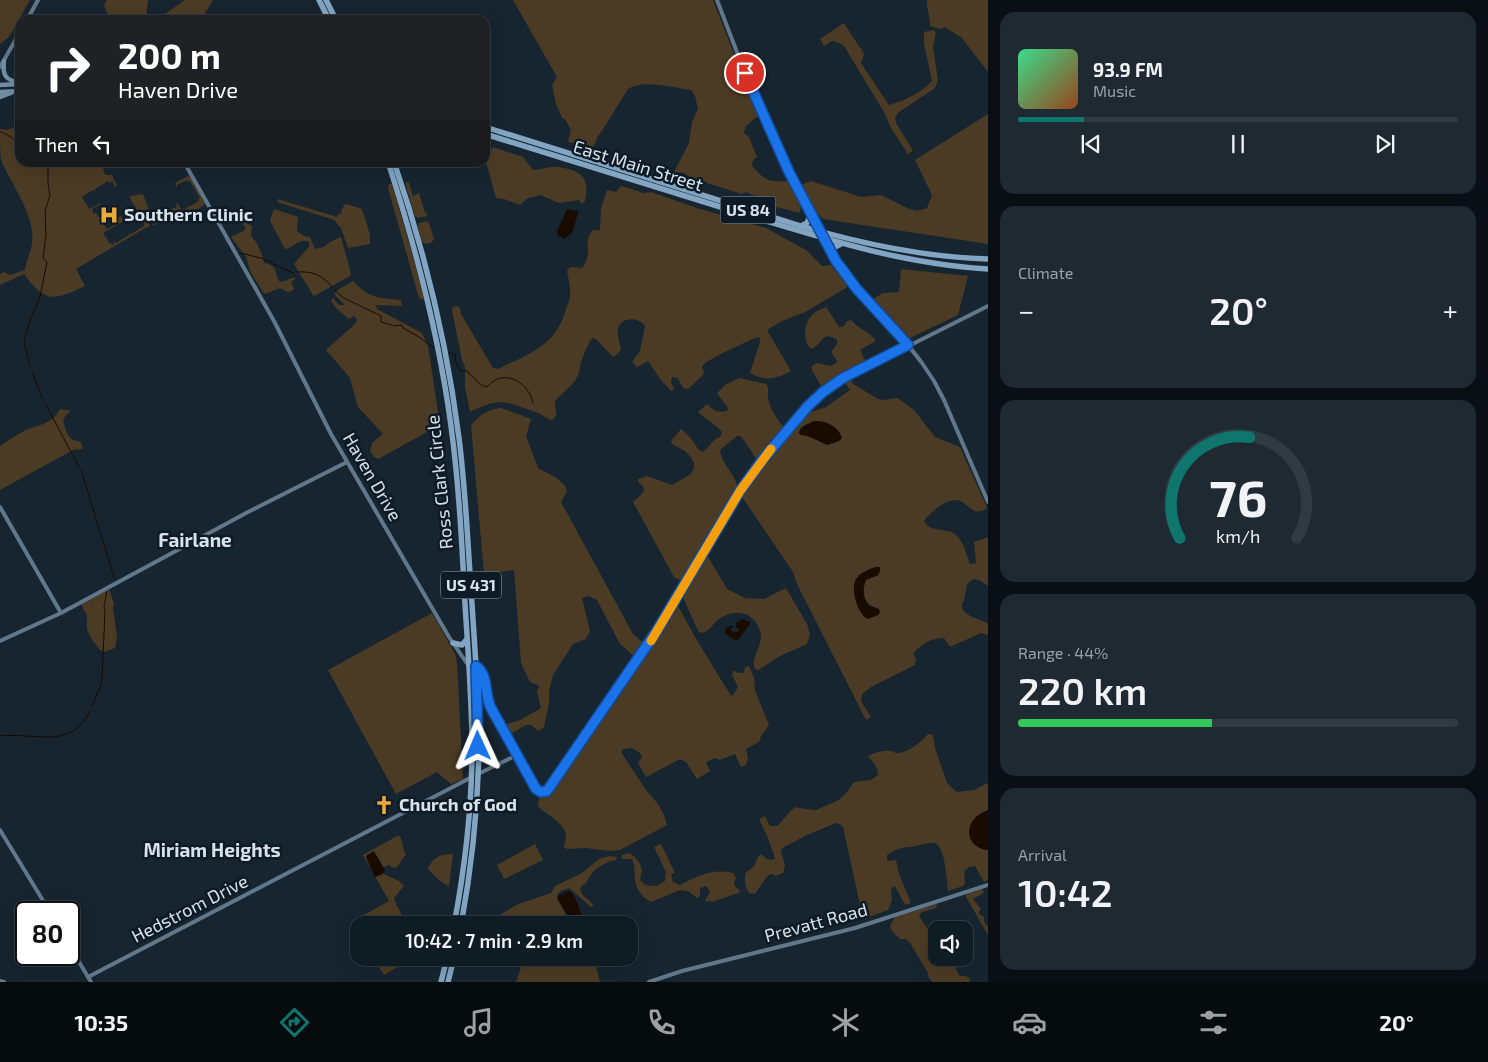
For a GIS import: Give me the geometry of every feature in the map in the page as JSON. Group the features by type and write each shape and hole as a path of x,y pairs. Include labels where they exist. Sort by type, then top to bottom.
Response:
{"highway":[{"path":"319,0 329,15"},
{"path":"326,0 330,15"},
{"name":"East Main Street","path":"490,129 820,232 901,250 941,256 988,259"},
{"name":"East Main Street","path":"490,136 823,239 920,261 988,269"},
{"name":"Ross Clark Circle","path":"390,167 397,180 423,257 435,306 451,386 460,476 472,666 472,718 471,778 465,859 456,916"},
{"name":"Ross Clark Circle","path":"395,167 428,302 444,380 460,476"},
{"path":"801,226 807,223 811,214"},
{"path":"832,255 835,247 842,244"},
{"path":"426,295 435,306"},
{"path":"428,302 435,306"},
{"name":"Ross Clark Circle","path":"462,916 472,852 478,774 478,716 468,639 467,578"},
{"path":"453,643 462,645 468,639"},
{"path":"447,966 448,982"},
{"path":"441,982 450,966"}],"main road":[{"path":"4,61 3,71 6,77 15,82"},
{"path":"0,85 15,84"},
{"path":"0,92 15,91"},
{"path":"0,96 15,92"}],"street":[{"path":"30,15 38,0"},
{"path":"717,0 756,102 823,239 856,288 908,345 928,372 939,390 988,502"},
{"path":"0,67 15,41"},
{"name":"Haven Drive","path":"187,167 274,321 305,380 324,422 453,643 472,666 481,670 484,674 488,704 536,789 542,793 547,791 646,649 668,615 740,491 763,459 808,406 823,392 843,378 908,345"},
{"path":"908,345 988,306"},
{"path":"0,641 61,613 248,512 347,462"},
{"path":"0,507 61,613"},
{"name":"Hedstrom Drive","path":"88,977 517,755"},
{"path":"0,830 43,901"},
{"name":"Prevatt Road","path":"648,982 682,971 862,926 988,884"},
{"path":"80,963 91,982"},
{"path":"0,981 4,982"}],"shaded area":[{"path":"0,0 30,0 21,15 15,15 15,26 9,37 0,44"},
{"path":"107,0 148,0 146,15 108,15 104,5"},
{"path":"185,0 213,0 204,15 163,15"},
{"path":"513,0 713,0 758,116 745,127 744,133 749,137 757,157 753,160 752,165 760,174 768,179 789,181 800,201 799,213 770,205 746,192 742,194 691,178 680,172 675,173 689,143 692,122 698,109 695,96 691,90 650,84 635,86 628,89 592,148 568,142 571,130 565,119 562,118 556,104 552,85 557,77"},
{"path":"927,0 988,0 988,72 962,38 945,27 940,29 930,26"},
{"path":"844,23 864,54 861,63 889,105 912,96 932,81 924,44 924,32 933,30 936,32 933,47 938,80 935,88 899,112 895,118 896,123 913,151 908,154 844,46 832,41 824,46 820,39"},
{"path":"988,114 988,244 823,219 816,212 800,185 811,181 861,197 881,195 917,211 927,208 932,195 915,160"},
{"path":"15,127 15,167 104,167 103,169 106,175 112,175 117,186 114,187 112,181 110,183 108,181 95,189 95,191 93,190 82,197 89,209 101,203 92,210 107,229 118,223 116,219 121,216 124,221 103,233 110,244 113,245 114,241 116,243 129,235 129,233 131,234 144,226 144,222 130,196 143,194 151,215 153,210 163,208 165,215 172,212 171,209 177,207 176,203 182,210 188,208 188,206 199,201 198,199 200,198 190,181 188,182 187,180 177,185 177,187 175,183 188,176 191,177 205,204 198,209 174,213 153,226 152,222 150,222 149,228 147,227 76,269 85,286 65,295 51,296 44,294 24,274 0,285 0,274 4,272 10,275 25,270 32,243 32,233 27,211 1,160 0,129 6,130"},
{"path":"493,147 523,157 533,170 554,167 566,168 579,174 586,185 585,201 582,204 579,200 559,203 540,195 526,199 520,205 496,198 487,167 490,167 490,153"},
{"path":"408,182 413,196 419,193 427,216 418,218 415,216 406,186"},
{"path":"389,184 392,184 423,300 419,298 388,188"},
{"path":"621,186 644,193 651,192 697,208 766,228 806,250 822,266 831,265 847,286 805,312 782,321 767,330 791,371 780,376 761,378 750,373 760,342 760,338 757,337 704,364 702,367 704,374 688,389 683,388 678,378 672,377 671,382 674,389 671,391 648,361 637,367 632,362 640,351 645,326 639,321 630,319 623,322 618,329 621,350 613,357 596,339 593,338 590,341 579,373 572,384 555,402 556,415 552,420 538,413 504,402 490,404 470,412 465,387 465,367 452,310 453,307 457,306 460,308 461,314 493,368 498,369 540,347 556,332 561,322 570,296 567,271 570,267 582,268 586,262 588,257 588,239 593,230 600,230 601,209 607,190 616,192"},
{"path":"278,199 337,217 346,204 362,209 370,235 370,244 348,248 341,228 334,220 277,202"},
{"path":"274,209 298,217 297,231 304,236 310,237 316,249 324,247 341,237 350,276 314,296 294,264 309,247 309,242 303,241 285,249 270,221"},
{"path":"567,209 578,211 578,213 572,233 564,239 558,235 557,231"},
{"path":"243,221 252,226 251,235 260,250 264,263 274,268 279,281 282,282 295,277 291,282 294,288 292,291 288,292 280,288 265,294 263,292 251,273 246,257 231,237 245,230"},
{"path":"426,221 429,223 434,239 426,244 422,242 418,227 419,223"},
{"path":"901,269 968,276 958,315 910,338 871,300 883,293 899,292"},
{"path":"353,281 364,291 374,296 401,300 402,306 376,305 377,309 422,333 428,346 440,425 378,459 370,451 372,443 383,434 358,407 350,378 326,350 356,323 357,319 354,316 349,319 331,301 333,298 339,305 345,305 334,294"},
{"path":"826,307 839,327 843,327 847,321 851,320 872,336 875,341 860,350 866,362 822,388 812,370 812,366 817,363 830,366 835,364 837,361 831,352 837,344 837,340 828,336 825,337 811,349 808,346 805,332 807,323 812,315"},
{"path":"740,378 766,384 771,407 784,428 757,460 741,436 737,436 720,450 723,460 734,477 738,488 723,510 684,582 674,577 633,502 644,490 638,479 647,476 672,485 691,474 694,463 691,457 685,451 672,444 671,441 681,429 702,452 720,437 722,432 698,412 707,404 716,411 727,411 728,408 717,393 726,384"},
{"path":"851,379 853,384 878,399 899,399 914,410 935,437 960,447 987,508 975,511 960,501 951,501 935,509 924,521 934,529 952,532 956,535 963,545 970,564 976,563 974,542 988,537 988,586 979,580 973,579 967,584 962,608 967,614 988,624 988,635 981,633 950,647 944,638 931,640 919,647 913,654 916,659 915,665 871,687 862,694 861,701 871,717 866,720 797,584 793,572 740,494 776,447 808,413 826,407 850,390 845,383","holes":["805,425 842,438 833,444 799,433 800,429","880,568 878,575 866,580 863,590 867,602 879,609 865,618 861,612 854,588"]},
{"path":"501,408 531,419 526,436 538,468 557,478 565,486 567,491 561,502 633,634 645,644 635,657 620,644 597,600 588,596 582,598 590,631 586,639 573,644 553,675 544,727 538,731 531,725 526,725 509,735 504,725 520,720 541,708 537,692 539,686 530,682 521,663 514,570 484,574 471,425 484,413"},
{"path":"60,409 71,411 63,420 66,431 71,439 81,442 83,449 73,450 0,490 0,446 24,431 49,421"},
{"path":"814,421 823,422 835,427 842,438 827,445 799,433 803,427"},
{"path":"707,555 727,589 745,598 764,599 786,588 807,624 810,634 807,644 780,656 758,670 755,669 754,658 760,643 760,631 757,624 749,616 740,613 729,614 719,619 707,631 701,633 698,631 682,595"},
{"path":"875,567 880,567 880,571 878,575 866,580 864,593 865,600 869,606 879,609 880,612 878,615 868,619 858,608 854,586 859,576"},
{"path":"109,589 114,603 117,637 115,648 104,652 99,649 91,638 87,629 87,615 81,604"},
{"path":"677,604 731,696 738,687 732,675 734,670 738,673 744,673 745,667 749,666 754,678 755,691 769,725 759,742 746,749 748,758 746,765 741,767 735,754 720,760 715,758 706,762 710,771 697,779 686,762 680,759 646,777 638,763 642,757 640,753 632,748 623,749 621,752 646,790 658,804 667,825 620,850 567,849 564,847 566,834 564,829 538,806 539,799 552,788 564,772"},
{"path":"432,613 455,654 457,662 463,779 451,784 437,772 396,794 328,670"},
{"path":"742,619 750,622 750,624 737,641 725,632 731,625 733,627 731,631 739,631 736,623"},
{"path":"928,734 933,735 935,748 947,783 957,792 974,790 988,783 988,810 978,815 983,850 988,850 988,880 984,882 975,866 969,867 964,871 965,883 963,886 948,891 945,864 941,850 935,843 898,849 887,855 887,861 896,860 899,874 911,903 905,905 895,886 891,888 892,900 888,910 863,919 843,827 836,823 782,848 781,852 785,865 783,873 775,876 773,874 768,875 755,894 749,893 745,881 746,873 761,854 767,859 772,860 775,858 759,819 765,816 770,826 777,826 796,807 816,810 839,800 854,782 871,780 878,775 876,767 868,756 885,751 898,753 906,751"},
{"path":"988,810 988,850 974,844 971,841 969,832 975,818"},
{"path":"400,836 406,854 397,867 393,868 389,865 384,867 384,874 399,881 404,886 394,898 403,916 362,916 389,901 363,855"},
{"path":"535,844 543,860 504,879 497,865"},
{"path":"661,844 675,873 671,874 673,882 680,885 712,872 733,873 736,878 735,886 741,892 712,902 706,902 705,900 710,891 706,886 700,888 700,896 697,898 688,891 680,890 651,902 642,896 636,886 632,859 622,859 622,855 629,853 634,856 642,870 640,880 645,885 656,886 665,881 666,872 654,847"},
{"path":"374,851 385,870 383,874 375,877 366,857"},
{"path":"453,854 449,886 437,879 428,868 432,861 438,857"},
{"path":"609,856 617,857 616,860 605,864 592,873 581,888 582,894 594,906 591,907 569,888 557,895 557,899 567,916 498,916 516,905 551,893 555,886 582,873 599,859"},
{"path":"982,889 984,892 973,899 981,909 979,912 984,917 984,921 988,926 988,935 965,895"},
{"path":"570,891 577,902 581,916 568,916 558,896"},
{"path":"937,904 936,908 922,912 919,916 928,930 928,966 955,966 960,976 970,978 969,982 932,982 910,943 906,939 900,939 892,931 890,926 895,917"},
{"path":"378,966 400,966 384,975"},
{"path":"521,966 596,966 600,982 516,982"}],"waterway":[{"path":"0,132 15,140"},
{"path":"30,366 24,342 29,323 40,297 47,262 43,258 46,235 45,211 50,195 48,167"},
{"path":"240,253 261,258 293,273"},
{"path":"298,272 308,272 317,275 325,279 332,287"},
{"path":"335,290 342,297 381,316 381,322 394,326 402,325 403,328 434,348"},
{"path":"448,352 456,355 455,360 460,371 467,371 480,384 487,387 493,381 500,378 514,380 521,383 531,395 533,403"},
{"path":"32,371 42,398"},
{"path":"45,403 79,467"},
{"path":"81,470 114,577"},
{"path":"92,706 102,678 104,607 107,591"},
{"path":"0,736 51,737 62,735 73,731 82,723 90,711"}],"slow traffic":[{"path":"651,641 740,491 771,449"}],"place":[{"name":"Southern Clinic","path":"109,215"},
{"name":"Church of God","path":"384,805"}],"district":[{"name":"Fairlane","path":"195,540"},
{"name":"Miriam Heights","path":"212,850"}],"route":[{"path":"478,746 476,666 484,674 488,704 536,789 539,792 547,791 646,649 668,615 740,491 763,459 808,406 823,392 843,378 908,345 856,288 843,272 826,245 756,102 745,73"}]}
